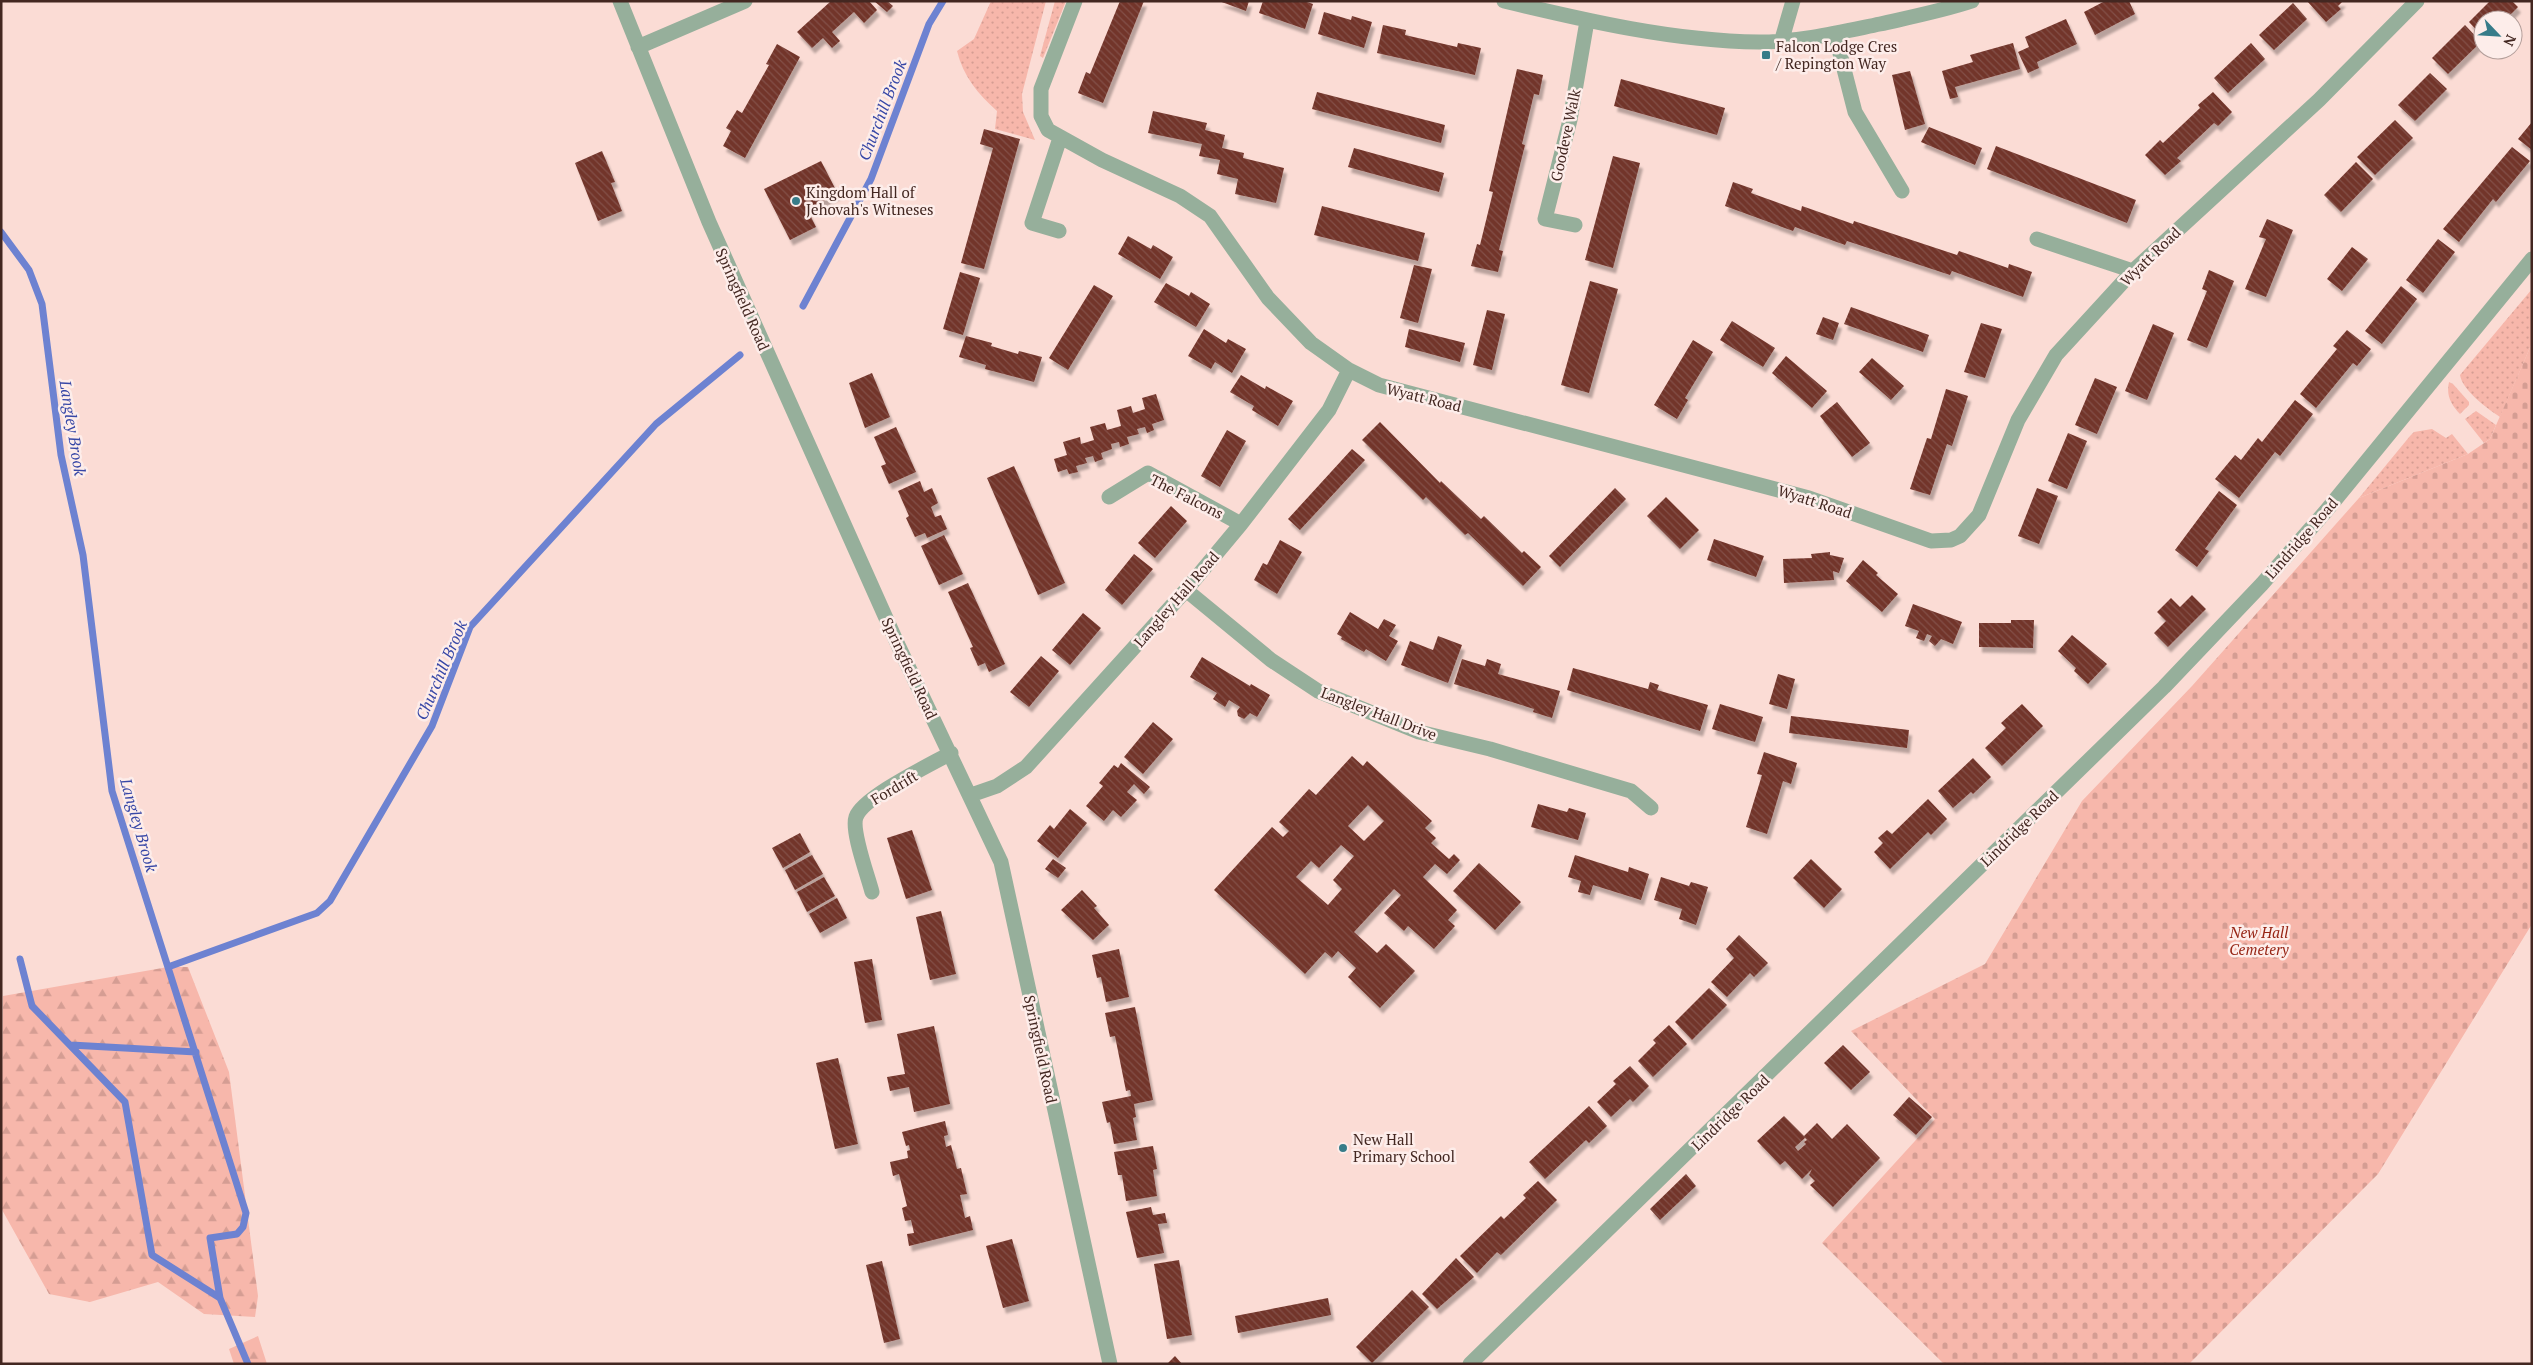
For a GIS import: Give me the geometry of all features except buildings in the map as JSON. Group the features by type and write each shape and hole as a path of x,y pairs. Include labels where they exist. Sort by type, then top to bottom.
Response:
{"street":[{"name":"Springfield Road","path":"620,1 709,222 753,322 898,645 971,795 1001,862 1110,1364"},
{"path":"638,47 745,1"},
{"name":"Wyatt Road","path":"1075,1 1041,89 1041,116 1048,130 1060,138 1180,196 1210,216 1268,298 1310,343 1349,370 1379,385 1809,498 1931,541 1951,540 1960,536 1979,514 2018,420 2056,355 2133,271 2319,100 2417,1"},
{"path":"1504,1 1587,21 1674,36 1760,42 1835,34 1972,1"},
{"path":"1782,39 1793,1"},
{"name":"Goodeve Walk","path":"1575,225 1546,219 1570,120 1587,21"},
{"path":"1835,34 1856,112 1902,191"},
{"path":"1059,231 1032,223 1060,138"},
{"path":"2037,239 2133,271"},
{"name":"Lindridge Road","path":"1470,1364 2164,687 2262,584 2326,511 2532,259"},
{"name":"Langley Hall Road","path":"971,795 996,786 1026,767 1186,590 1241,524 1329,410 1349,370"},
{"name":"The Falcons","path":"1108,497 1148,473 1241,524"},
{"name":"Langley Hall Drive","path":"1186,590 1271,660 1318,691 1419,732 1490,748 1631,791 1651,808"},
{"name":"Fordrift","path":"872,892 856,832 856,817 868,800 950,753"}],"green space":[{"path":"991,1 1046,1 1022,94 1023,112 1035,140 995,129 997,111 972,84 963,69 957,51 974,39"},
{"path":"1055,1 1066,1 1043,58 1040,56"},
{"path":"2532,289 2532,343 2500,417 2470,393 2460,375"},
{"name":"New Hall Cemetery","path":"2532,343 2532,924 2378,1174 2189,1364 1944,1364 1822,1243 1935,1119 1851,1031 1985,964 2082,801 2192,686 2359,498 2468,454 2490,439"},
{"path":"2449,382 2469,402 2469,405 2460,414 2450,399 2448,392"},
{"path":"2476,411 2496,425 2490,439 2484,443 2465,419"},
{"path":"2432,429 2446,438 2452,434 2468,454 2359,498 2414,432"},
{"path":"168,967 188,967 229,1072 258,1296 255,1317 204,1314 158,1282 90,1302 49,1294 1,1208 3,996"},
{"path":"258,1336 267,1364 234,1364 229,1349"}],"waterway":[{"name":"Churchill Brook","path":"803,306 871,179 929,24 943,1"},
{"name":"Langley Brook","path":"1,232 29,270 42,304 61,455 83,555 112,791 246,1213 243,1227 237,1234 210,1238 220,1298 248,1364"},
{"name":"Churchill Brook","path":"168,967 317,913 330,901 432,726 470,627 656,424 740,355"},
{"path":"20,959 32,1006 125,1102 152,1255 220,1298"},
{"path":"71,1045 196,1052"}],"place":[{"name":"Falcon Lodge Cres / Repington Way","path":"1766,55"},
{"name":"Kingdom Hall of Jehovah's Witneses","path":"796,201"},
{"name":"New Hall Primary School","path":"1343,1148"}]}
